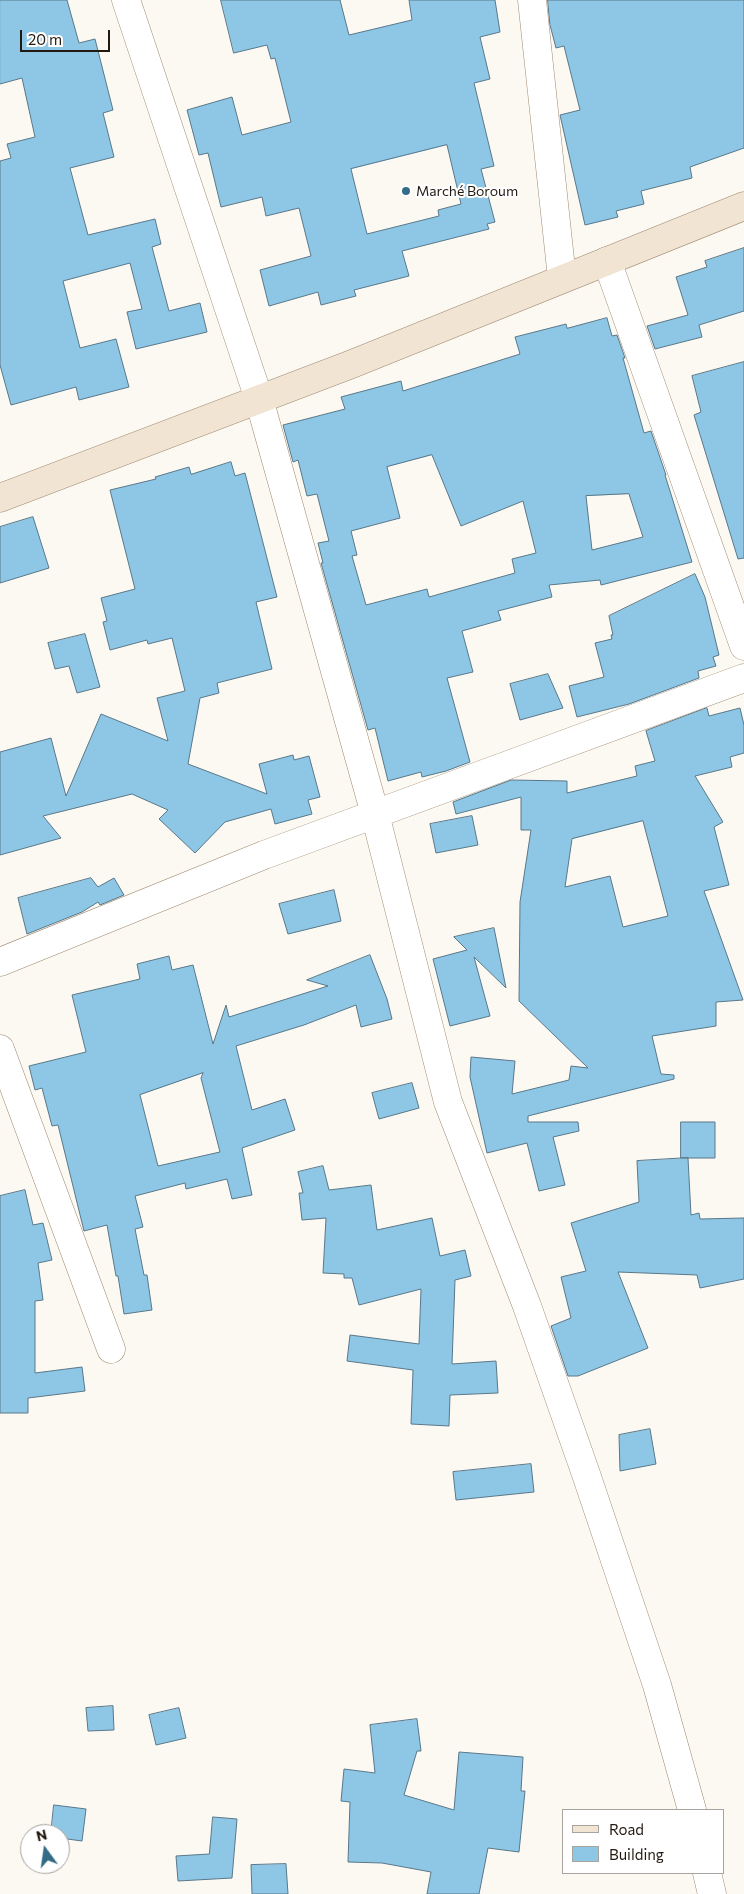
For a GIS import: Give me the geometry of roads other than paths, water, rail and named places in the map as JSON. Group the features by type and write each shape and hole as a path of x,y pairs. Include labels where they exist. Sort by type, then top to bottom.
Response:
{"street":[{"path":"126,0 259,399 375,814 448,1102 526,1306 586,1474 657,1684 692,1809"},
{"path":"532,0 562,278"},
{"path":"0,498 352,364 744,206"},
{"path":"607,262 744,646"},
{"path":"0,962 264,855 744,678"},
{"path":"0,1049 111,1349"},
{"path":"707,1874 712,1894"}],"place":[{"name":"Marché Boroum","path":"406,191"}]}
